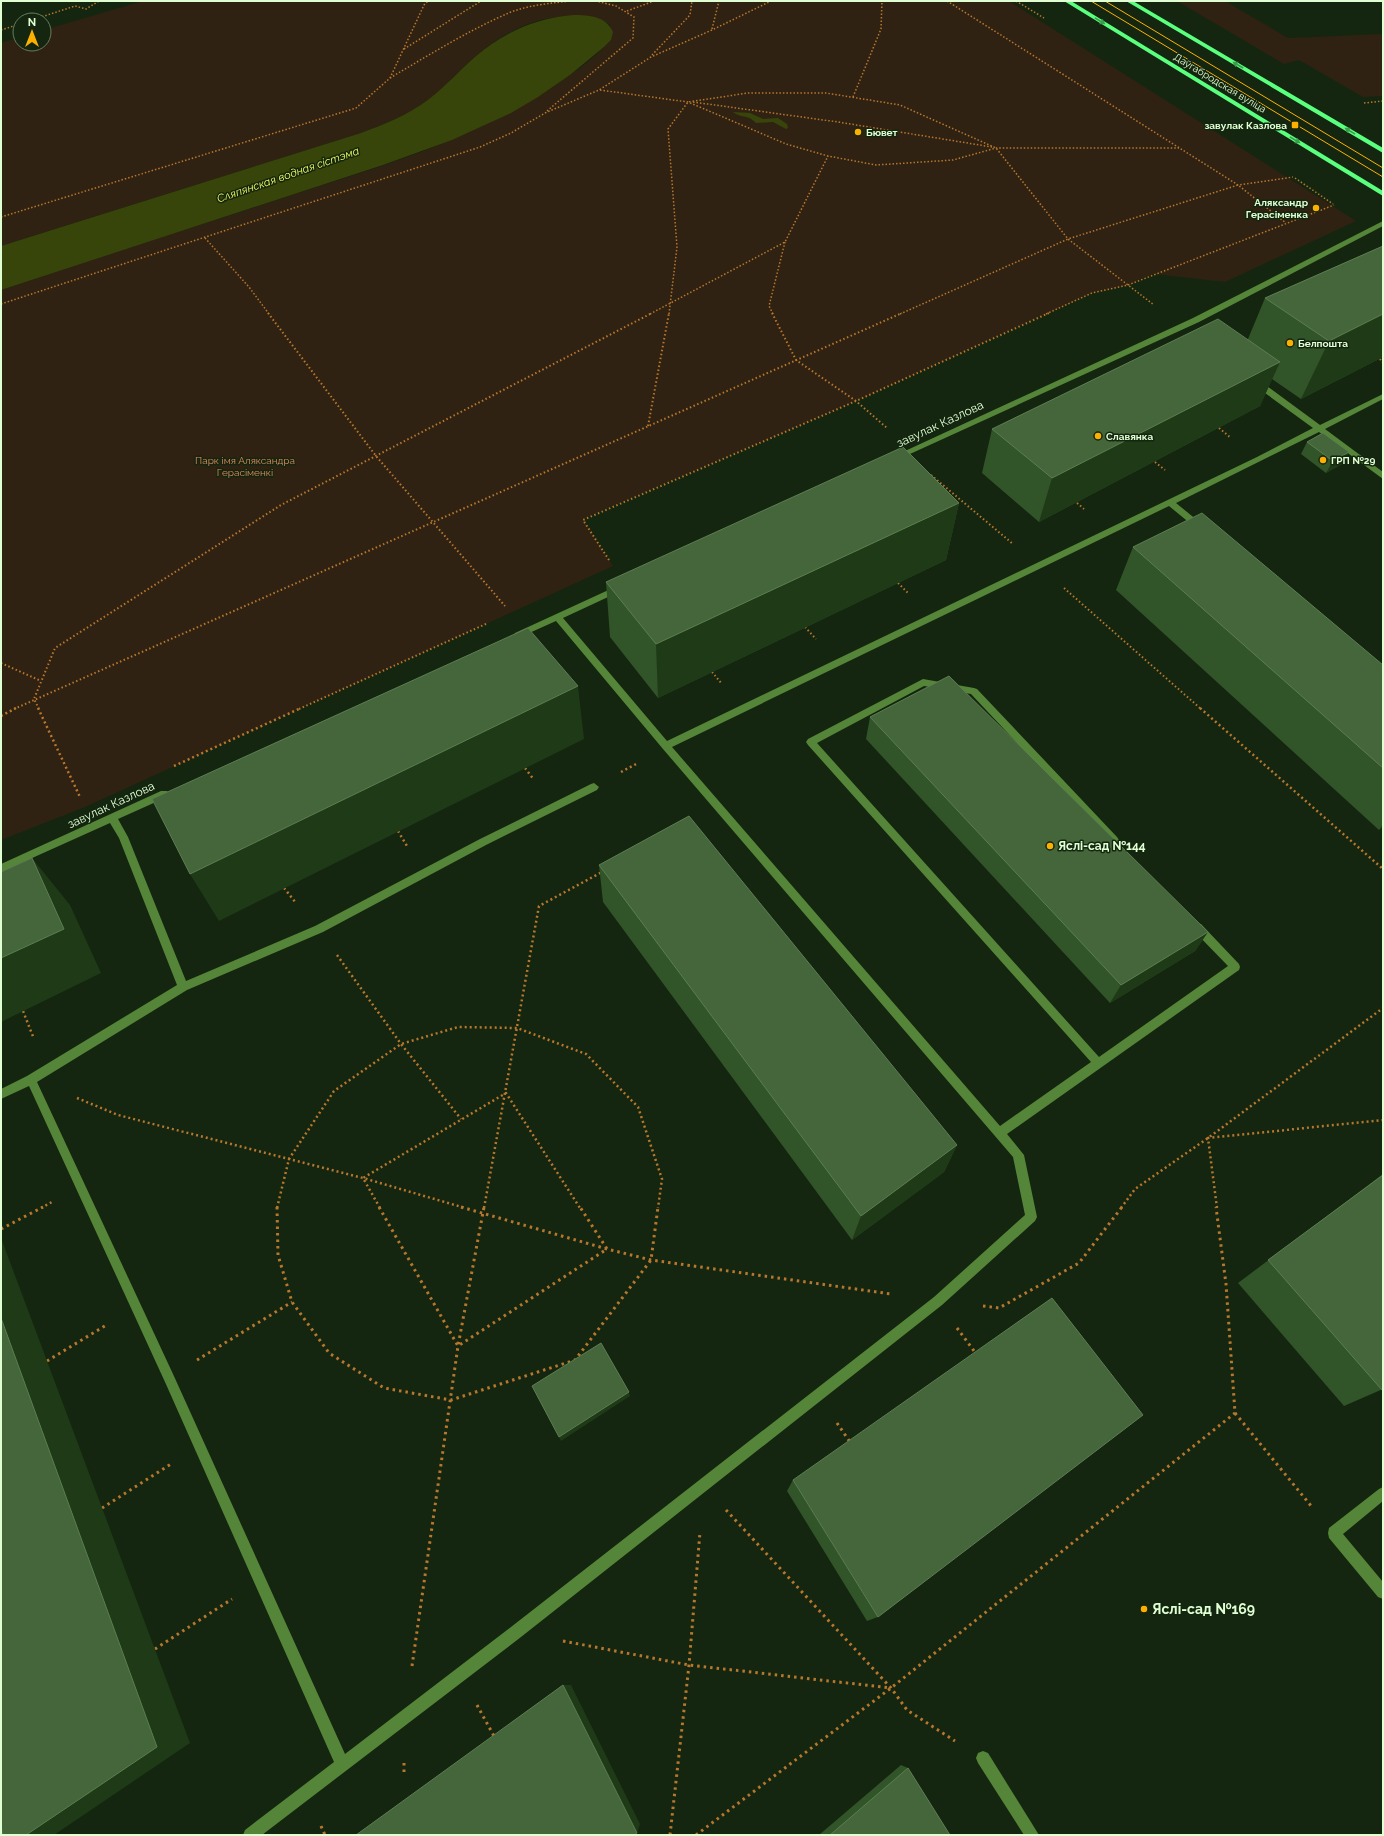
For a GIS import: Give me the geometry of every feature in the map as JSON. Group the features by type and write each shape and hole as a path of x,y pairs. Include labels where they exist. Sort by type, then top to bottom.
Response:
{"main road":[{"name":"Даўгабродская вуліца","path":"1067,1 1383,194"},
{"name":"Даўгабродская вуліца","path":"1129,1 1383,151"}],"street":[{"name":"завулак Казлова","path":"890,460 1185,329 1383,223"},
{"path":"1251,378 1319,430 1383,476"},
{"path":"666,746 1319,430 1383,396"},
{"path":"1170,502 1206,532"},
{"path":"513,637 628,584"},
{"path":"250,1835 704,1486 938,1301 1031,1218 1018,1155 666,746 558,617"},
{"path":"1098,1063 811,742 923,682 974,691 1121,846"},
{"path":"1,1094 31,1080 183,987 319,929 483,842 594,787"},
{"name":"завулак Казлова","path":"1,868 171,791"},
{"path":"112,817 123,837 183,987"},
{"path":"999,1133 1235,967 1192,921"},
{"path":"31,1080 169,1378 343,1765"},
{"path":"1383,1493 1334,1533 1383,1592"},
{"path":"983,1758 1032,1835"}],"path":[{"path":"52,13 75,6 86,9 99,1"},
{"path":"390,78 424,5 428,1"},
{"path":"403,50 481,1"},
{"path":"1,217 356,108 390,78 457,40 512,12 542,4 571,1"},
{"path":"545,113 633,38 634,17 627,11 606,2 596,1"},
{"path":"627,11 654,1"},
{"path":"651,57 690,15 692,1"},
{"path":"712,30 719,1"},
{"path":"1,304 480,147 511,133 545,113 599,90 651,57 712,30 771,1"},
{"path":"853,97 881,29 882,1"},
{"path":"947,1 1238,185 1286,224"},
{"path":"1,30 12,27"},
{"path":"599,90 838,122 996,148 1179,148"},
{"path":"648,426 671,302 677,247 668,129 688,102 748,93 826,93 853,97 900,105 996,148 1068,239 1185,329"},
{"path":"688,102 786,144 828,156 876,165 953,160 996,148"},
{"path":"828,156 784,242 769,306 796,360 856,401 911,450"},
{"path":"1,716 34,699 1068,239 1238,185 1294,177 1334,204 1128,285 1092,293 856,401 583,520 614,566"},
{"path":"205,238 249,287 376,456 527,631"},
{"path":"96,826 85,807 34,699 56,648 281,505 579,352 784,242"},
{"path":"1380,359 1383,363"},
{"path":"927,472 1039,566 1383,869"},
{"path":"171,767 511,612"},
{"path":"1,663 41,681"},
{"path":"594,787 654,755 666,746"},
{"path":"404,1774 404,1718 458,1346 482,1213 506,1093 539,906 609,869"},
{"path":"319,929 401,1044 461,1119"},
{"path":"31,1080 118,1115 363,1178 607,1249 651,1260 938,1301 999,1308 1079,1263 1135,1188 1208,1138 1383,1008"},
{"path":"458,1027 517,1028 586,1054 638,1107 662,1179 651,1260 574,1360 451,1400 384,1388 329,1353 292,1302 278,1255 277,1207 289,1159 334,1091 401,1044 458,1027"},
{"path":"363,1178 506,1093"},
{"path":"506,1093 607,1249"},
{"path":"1208,1138 1383,1120"},
{"path":"1208,1138 1226,1284 1235,1413 1334,1533"},
{"path":"363,1178 458,1346"},
{"path":"1,1229 80,1187"},
{"path":"458,1346 607,1249"},
{"path":"169,1378 292,1302"},
{"path":"47,1361 136,1308"},
{"path":"696,1835 891,1688 1235,1413"},
{"path":"102,1508 199,1446"},
{"path":"670,1835 689,1665 704,1486"},
{"path":"704,1486 891,1688 907,1710 983,1758"},
{"path":"155,1649 260,1580"},
{"path":"516,1632 689,1665 891,1688"}],"green space":[{"name":"Парк імя Аляксандра Герасіменкі","path":"143,1 1009,1 1356,221 1225,282 1154,274 1128,285 1092,293 856,401 583,519 613,566 85,807 1,840 1,290 384,165 456,138 491,122 557,84 592,58 611,40 610,25 601,20 587,17 559,17 522,26 488,46 429,99 413,110 388,123 361,133 1,246 1,43 12,40 12,52 52,52 52,28"},
{"path":"1177,1 1225,1 1288,38 1383,34 1383,96 1363,97 1299,60 1284,64"}],"water":[{"name":"Сляпянская водная сістэма","path":"573,15 591,16 606,23 613,32 611,40 570,75 511,113 452,140 383,165 1,290 1,246 361,133 379,126 396,119 421,105 487,47 510,33 547,19"},
{"path":"733,112 750,113 763,119 778,118 787,124 788,128 786,129 773,122 756,123 747,117"}],"building":[{"path":"1383,246 1383,314 1329,341 1265,298"},
{"path":"1218,319 1280,362 1052,478 992,429"},
{"path":"1323,433 1349,452 1333,461 1307,442"},
{"path":"903,447 959,503 656,644 606,582"},
{"path":"1202,513 1383,665 1383,768 1133,547"},
{"path":"528,628 578,686 190,874 152,799"},
{"path":"949,676 1208,932 1121,985 870,717"},
{"path":"689,816 957,1145 861,1216 599,865"},
{"path":"32,858 64,929 1,958 1,872"},
{"path":"1383,1175 1383,1389 1382,1390 1268,1260"},
{"path":"1052,1298 1143,1415 878,1617 793,1480"},
{"path":"1,1318 157,1747 26,1835 3,1835 1,1827"},
{"path":"601,1343 629,1392 559,1437 532,1386"},
{"path":"563,1685 637,1833 634,1835 356,1835"},
{"path":"908,1768 950,1835 830,1835"}],"tram line":[{"path":"1091,1 1383,177"},
{"path":"1105,1 1383,168"}],"place":[{"name":"завулак Казлова","path":"1295,125"},
{"name":"Бювет","path":"858,132"},
{"name":"Аляксандр Герасіменка","path":"1316,208"},
{"name":"Белпошта","path":"1290,343"},
{"name":"Славянка","path":"1098,436"},
{"name":"ГРП №29","path":"1323,460"},
{"name":"Яслі-сад №144","path":"1050,846"},
{"name":"Яслі-сад №169","path":"1144,1609"}]}
